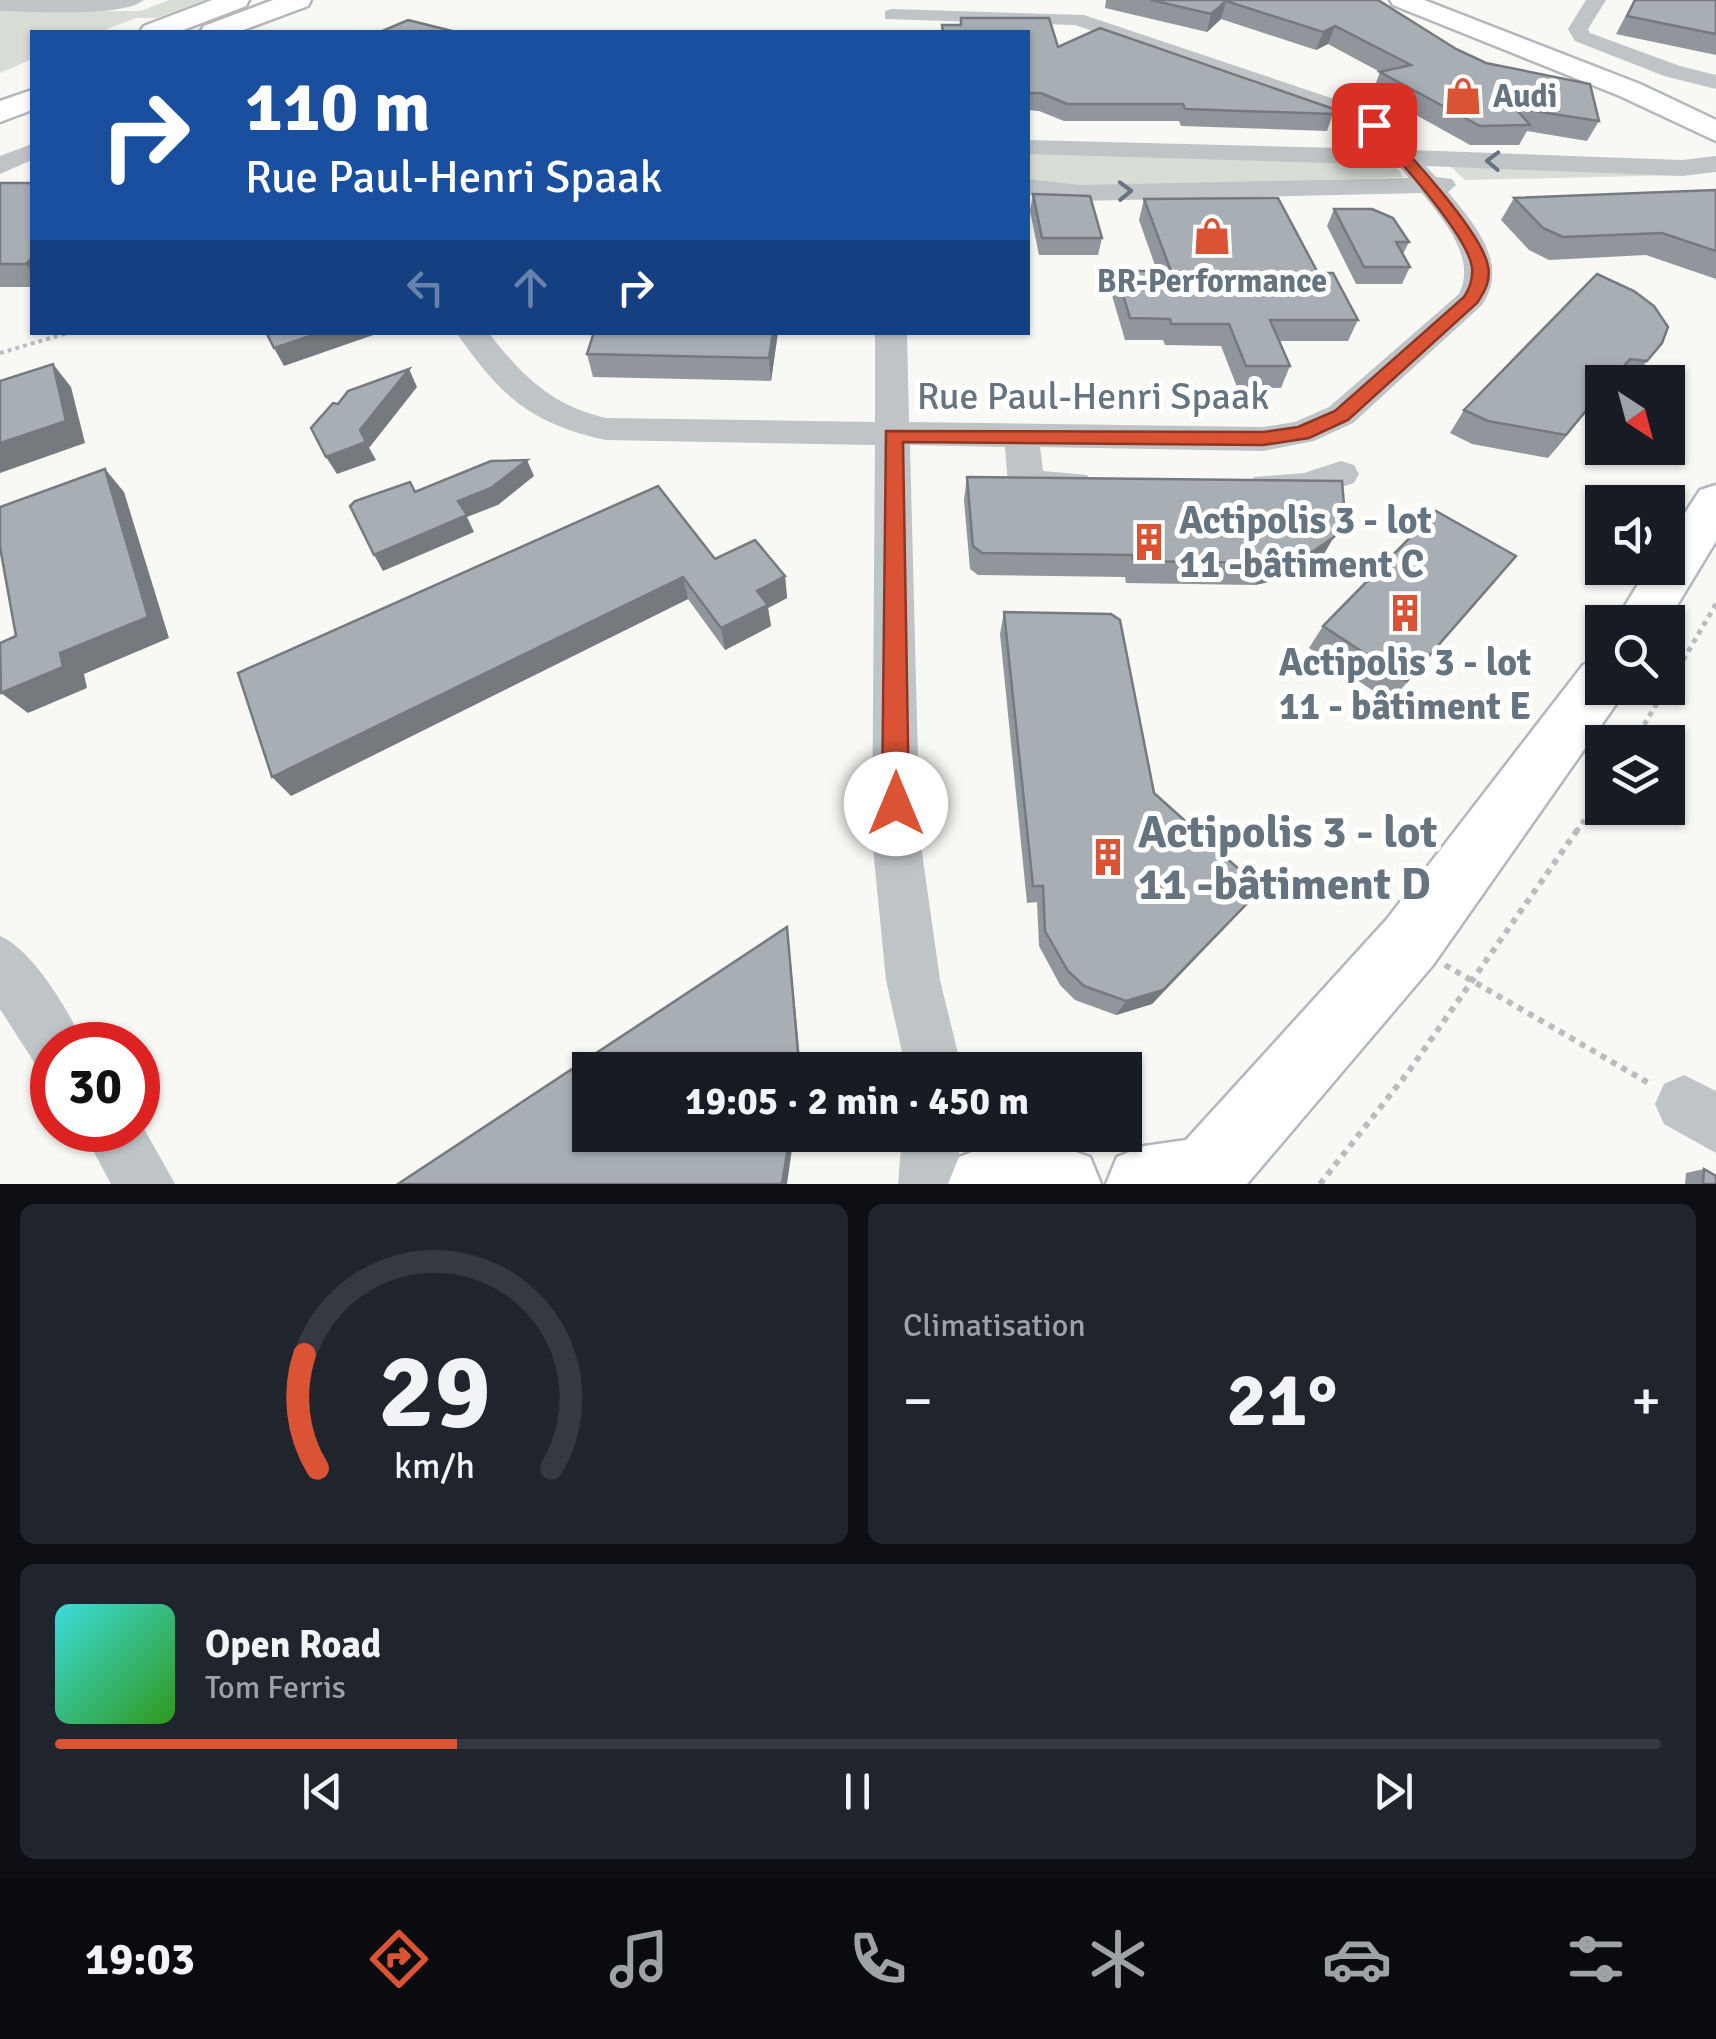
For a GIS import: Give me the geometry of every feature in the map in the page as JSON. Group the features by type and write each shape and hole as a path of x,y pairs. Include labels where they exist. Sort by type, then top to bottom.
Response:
{"highway":[{"path":"159,30 236,0"},
{"path":"198,30 271,0"},
{"path":"219,30 298,0"},
{"path":"0,94 30,82"},
{"path":"0,112 30,100"}],"main road":[{"path":"1402,0 1613,83 1716,132"},
{"path":"1427,0 1609,69 1716,116"},
{"path":"1651,605 1716,502"},
{"path":"1184,1181 1410,942 1585,704"}],"street":[{"path":"0,6 134,0"},
{"path":"1596,0 1578,29 1582,37 1672,71 1716,82"},
{"path":"891,16 1047,16 1089,22 1344,109 1374,125 1426,186"},
{"path":"1030,148 1060,145 1671,168 1716,164"},
{"path":"0,166 30,153"},
{"path":"1030,187 1080,193 1691,178 1716,181"},
{"name":"Rue Paul-Henri Spaak","path":"474,335 524,398 572,423 606,429 1263,439 1302,433 1342,415 1471,299 1480,284 1480,265 1470,244 1426,186"},
{"path":"891,335 896,838 913,980 931,1052"},
{"path":"1021,437 1026,484 1106,484"},
{"path":"1225,485 1305,486 1341,474"},
{"path":"0,962 40,1022"},
{"path":"125,1152 145,1184"},
{"path":"928,1184 930,1152"}],"path":[{"path":"0,353 62,335"},
{"path":"1685,657 1716,604"},
{"path":"1320,1184 1410,1071 1585,820"},
{"path":"1410,942 1700,1114"}],"shaded area":[{"path":"169,0 204,0 157,18 136,18 104,30 30,30 30,60 0,73 0,11 141,11"},
{"path":"1030,153 1394,163 1403,177 1067,189 1030,184"},
{"path":"1449,165 1683,175 1465,180"}],"building":[{"path":"1151,0 1378,0 1456,49 1486,63 1590,84 1599,121 1515,108 1530,125 1480,126 1380,72 1411,65 1335,26 1323,32 1226,1 1211,14"},
{"path":"1635,0 1716,0 1716,34 1627,16"},
{"path":"961,18 1049,18 1058,47 1100,28 1334,109 1333,114 1185,109 1183,104 1067,104 1041,93 1030,93 1030,30 943,30 942,25 961,25"},
{"path":"408,20 448,30 385,30"},
{"path":"0,183 30,183 30,260 26,264 0,264"},
{"path":"1716,190 1716,251 1662,233 1563,237 1543,228 1514,198"},
{"path":"1033,194 1090,196 1102,238 1042,238"},
{"path":"1278,198 1318,273 1333,273 1358,320 1270,320 1290,366 1246,366 1229,324 1171,324 1170,319 1130,318 1116,271 1171,271 1144,199"},
{"path":"1334,209 1372,209 1393,218 1409,242 1396,242 1410,267 1364,267"},
{"path":"1597,274 1634,291 1654,306 1668,327 1662,343 1647,361 1630,359 1625,365 1585,365 1585,412 1566,435 1488,421 1464,410"},
{"path":"268,335 313,335 274,348"},
{"path":"593,335 773,335 769,358 587,354"},
{"path":"53,364 66,421 0,443 0,381"},
{"path":"409,369 360,430 366,442 326,457 311,428 333,403 338,404 348,391"},
{"path":"527,460 491,488 458,501 467,515 374,555 350,506 410,482 415,492 491,461"},
{"path":"105,469 148,617 60,653 63,667 1,693 0,643 16,636 0,547 0,507"},
{"name":"Actipolis 3 - lot 11 -bâtiment C","path":"967,477 1342,481 1345,517 1334,537 1309,554 1267,563 1134,561 1132,555 982,553 973,546"},
{"path":"658,486 715,559 755,540 785,576 757,591 768,605 721,628 683,577 272,777 238,673"},
{"name":"Actipolis 3 - lot 11 - bâtiment E","path":"1436,511 1516,556 1407,681 1323,626"},
{"name":"Actipolis 3 - lot 11 -bâtiment D","path":"1004,612 1111,614 1120,620 1154,793 1261,889 1163,990 1126,1001 1084,986 1068,971 1045,931 1043,886 1033,886"},
{"path":"787,927 798,1052 598,1052"},
{"path":"572,1069 572,1152 787,1152 782,1184 398,1184"},
{"path":"1704,1169 1716,1176 1716,1184 1703,1184"}],"place":[{"name":"Audi","path":"1463,96"},
{"name":"BR-Performance","path":"1212,236"},
{"name":"Actipolis 3 - lot 11 -bâtiment C","path":"1149,542"},
{"name":"Actipolis 3 - lot 11 - bâtiment E","path":"1405,613"},
{"name":"Actipolis 3 - lot 11 -bâtiment D","path":"1108,857"}],"route":[{"path":"896,804 893,436 1263,439 1302,433 1342,415 1471,299 1480,284 1480,265 1470,244 1438,199 1374,125"}]}
